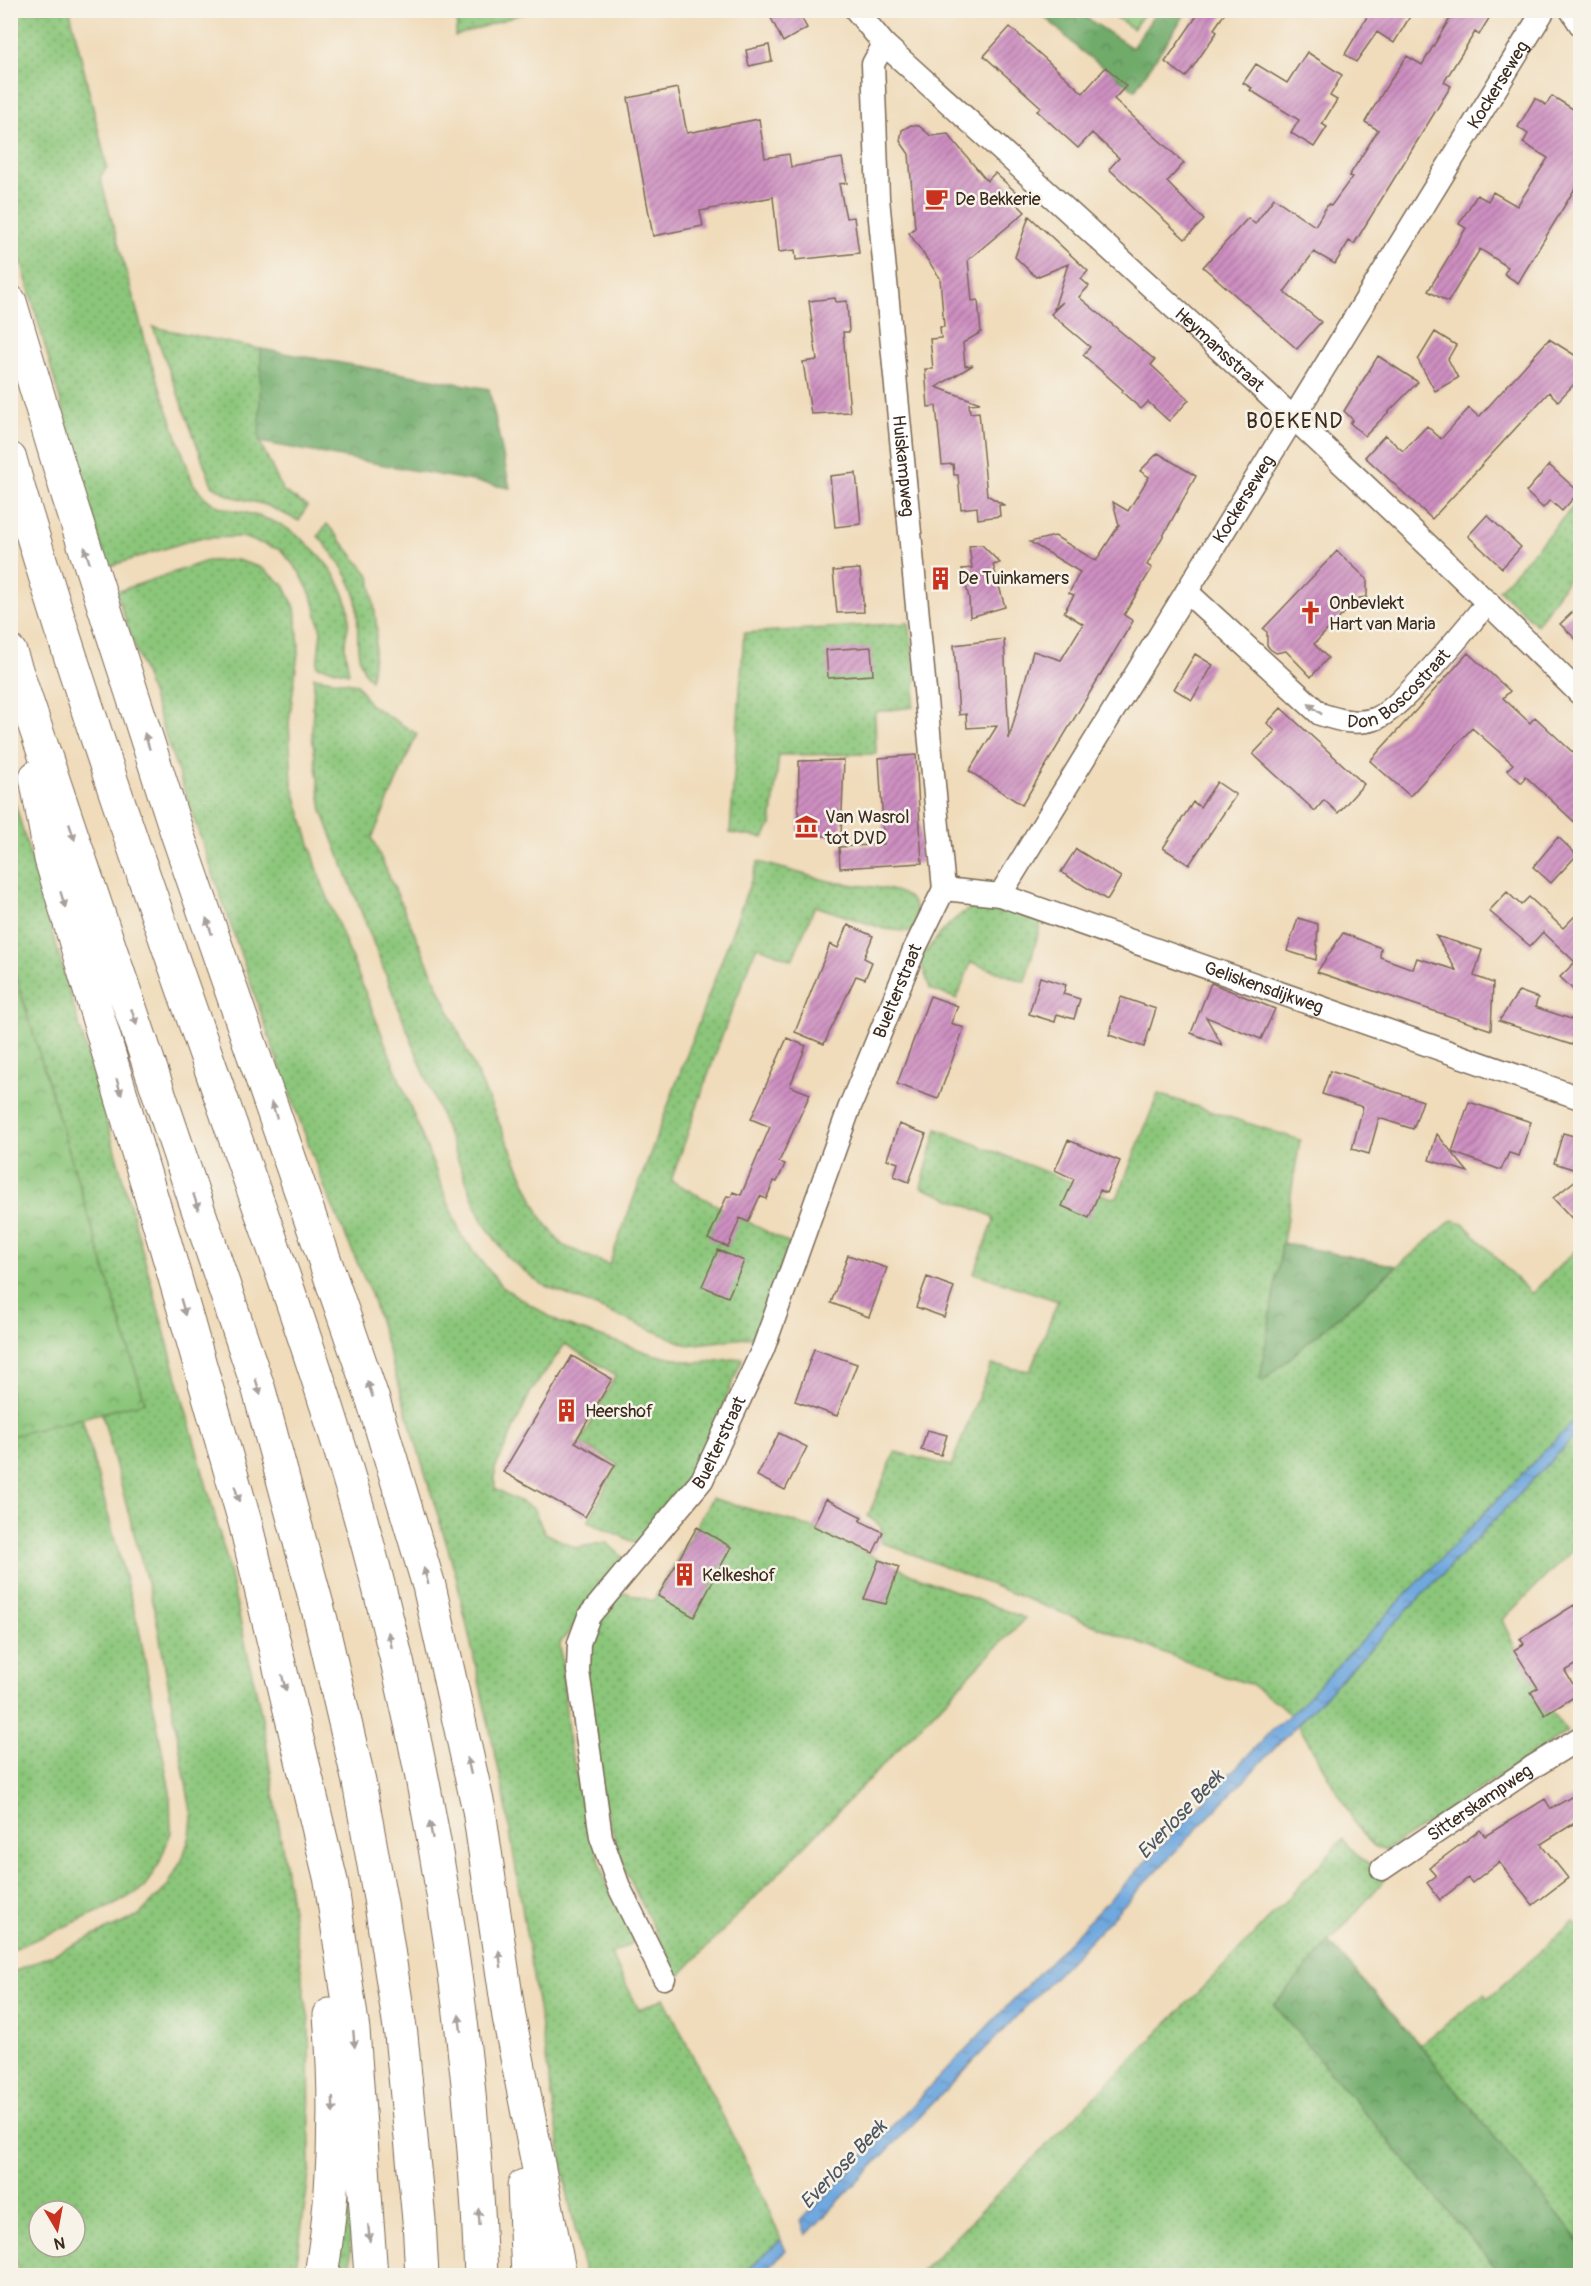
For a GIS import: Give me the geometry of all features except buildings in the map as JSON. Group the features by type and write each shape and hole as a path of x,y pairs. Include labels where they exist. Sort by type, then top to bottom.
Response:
{"highway":[{"path":"10,302 68,495 178,836 373,1400 429,1586 478,1810 509,2017 560,2276"},
{"path":"10,459 136,855 298,1319 366,1540 409,1719 447,1921 480,2221 481,2276"},
{"path":"14,665 51,859 245,1522 331,1881 353,2030 371,2276"},
{"path":"14,665 259,1390 321,1620 359,1782 381,1904 401,2035 419,2220 422,2276"},
{"path":"311,1795 332,2035 334,2148 329,2226 321,2276"},
{"path":"509,2017 526,2212 528,2276"}],"street":[{"name":"Heymansstraat","path":"856,10 884,44 1293,418 1488,602 1581,694"},
{"name":"Kockerseweg","path":"1000,895 1544,10"},
{"path":"1571,10 1581,24"},
{"name":"Huiskampweg","path":"884,44 873,64 878,198 944,889"},
{"name":"Don Boscostraat","path":"1187,591 1320,714 1345,722 1375,719 1400,702 1488,602"},
{"name":"Geliskensdijkweg","path":"944,889 1000,895 1581,1098"},
{"name":"Buelterstraat","path":"664,1978 619,1887 601,1837 578,1671 579,1643 590,1616 702,1480 763,1350 849,1109 915,948 944,889"},
{"name":"Sitterskampweg","path":"1382,1869 1531,1768 1581,1738"}],"green space":[{"path":"531,10 455,36 459,14 447,11"},
{"path":"11,11 70,11 107,167 100,177 151,362 193,483 209,501 278,524 293,532 319,555 339,583 349,614 345,653 349,673 317,666 321,631 313,599 300,573 281,550 242,537 198,538 107,567 11,225"},
{"path":"1039,11 1076,11 1132,48 1157,11 1187,11 1135,90 1081,51"},
{"path":"1107,11 1146,11 1133,29"},
{"path":"153,327 261,349 260,442 283,491 307,506 299,521 266,505 230,496 212,485"},
{"path":"261,349 489,389 510,488 259,442"},
{"path":"1580,499 1580,561 1537,625 1499,590"},
{"path":"327,524 370,576 377,628 371,680 360,661 357,602 354,591 343,568 318,536"},
{"path":"237,560 262,568 284,585 295,608 299,645 289,723 292,783 320,878 461,1235 502,1287 560,1323 652,1354 696,1363 743,1358 697,1467 638,1544 588,1521 618,1464 580,1443 616,1375 565,1344 530,1393 495,1469 495,1489 533,1508 545,1533 576,1548 606,1542 626,1560 560,1643 569,1745 606,1884 636,1941 611,1954 639,2010 664,1998 766,2203 781,2240 741,2275 585,2275 567,2191 504,1794 455,1572 371,1294 326,1191 273,1048 116,592 207,561"},
{"path":"909,623 916,677 913,707 875,712 876,754 779,755 771,825 764,838 730,833 744,633"},
{"path":"314,677 357,684 369,704 417,734 372,838 541,1217 562,1245 609,1265 758,862 838,883 883,888 903,894 913,903 917,915 912,932 885,929 815,906 792,960 757,946 720,1041 671,1181 790,1244 753,1337 688,1345 541,1284 508,1258 481,1219 322,811 312,735"},
{"path":"10,786 111,1136 225,1553 263,1722 309,2021 310,2168 295,2275 11,2275 11,2272 19,2269 10,2251 11,1973 138,1916 167,1887 183,1857 190,1836 192,1817 156,1616 98,1399 76,1396 139,1629 170,1792 171,1832 159,1864 144,1888 114,1905 11,1950"},
{"path":"989,903 1042,919 1025,982 971,962 957,999 930,989 920,959 958,916 978,905"},
{"path":"11,960 145,1402 10,1436"},
{"path":"1158,1094 1300,1140 1260,1380 1264,1380 1452,1220 1463,1223 1531,1294 1580,1246 1580,1543 1502,1620 1518,1654 1553,1714 1567,1732 1385,1851 1375,1847 1361,1833 1295,1719 1279,1704 1250,1684 1226,1677 881,1542 881,1527 868,1516 895,1452 951,1466 991,1365 1030,1371 1058,1301 974,1273 994,1221 992,1216 921,1187 937,1129 1112,1198 1118,1196"},
{"path":"1282,1243 1397,1266 1264,1380 1260,1379"},
{"path":"712,1498 811,1527 918,1577 1025,1618 678,1977 625,1870 601,1797 585,1669 587,1643 602,1613 624,1592 653,1601"},
{"path":"1343,1839 1361,1859 1387,1877 1274,2005 1502,2275 917,2276 1234,1956"},
{"path":"1573,1922 1580,1928 1580,2242 1420,2045 1484,1994 1488,1998"},
{"path":"1329,1942 1420,2045 1580,2242 1580,2275 1502,2275 1274,2005"},
{"path":"346,2210 349,2210 351,2275 338,2276"}],"water":[{"path":"1580,1414 1580,1431 806,2235 801,2221 1274,1728 1293,1712"},
{"path":"781,2240 786,2251 758,2275 741,2275"}],"place":[{"name":"De Bekkerie","path":"937,199"},
{"name":"De Tuinkamers","path":"940,578"},
{"name":"Onbevlekt Hart van Maria","path":"1311,613"},
{"name":"Van Wasrol tot DVD","path":"807,827"},
{"name":"Heershof","path":"567,1411"},
{"name":"Kelkeshof","path":"684,1575"}],"district":[{"name":"BOEKEND","path":"1295,421"}],"water label":[{"name":"Everlose Beek","path":"1180,1814"},
{"name":"Everlose Beek","path":"843,2164"}]}
